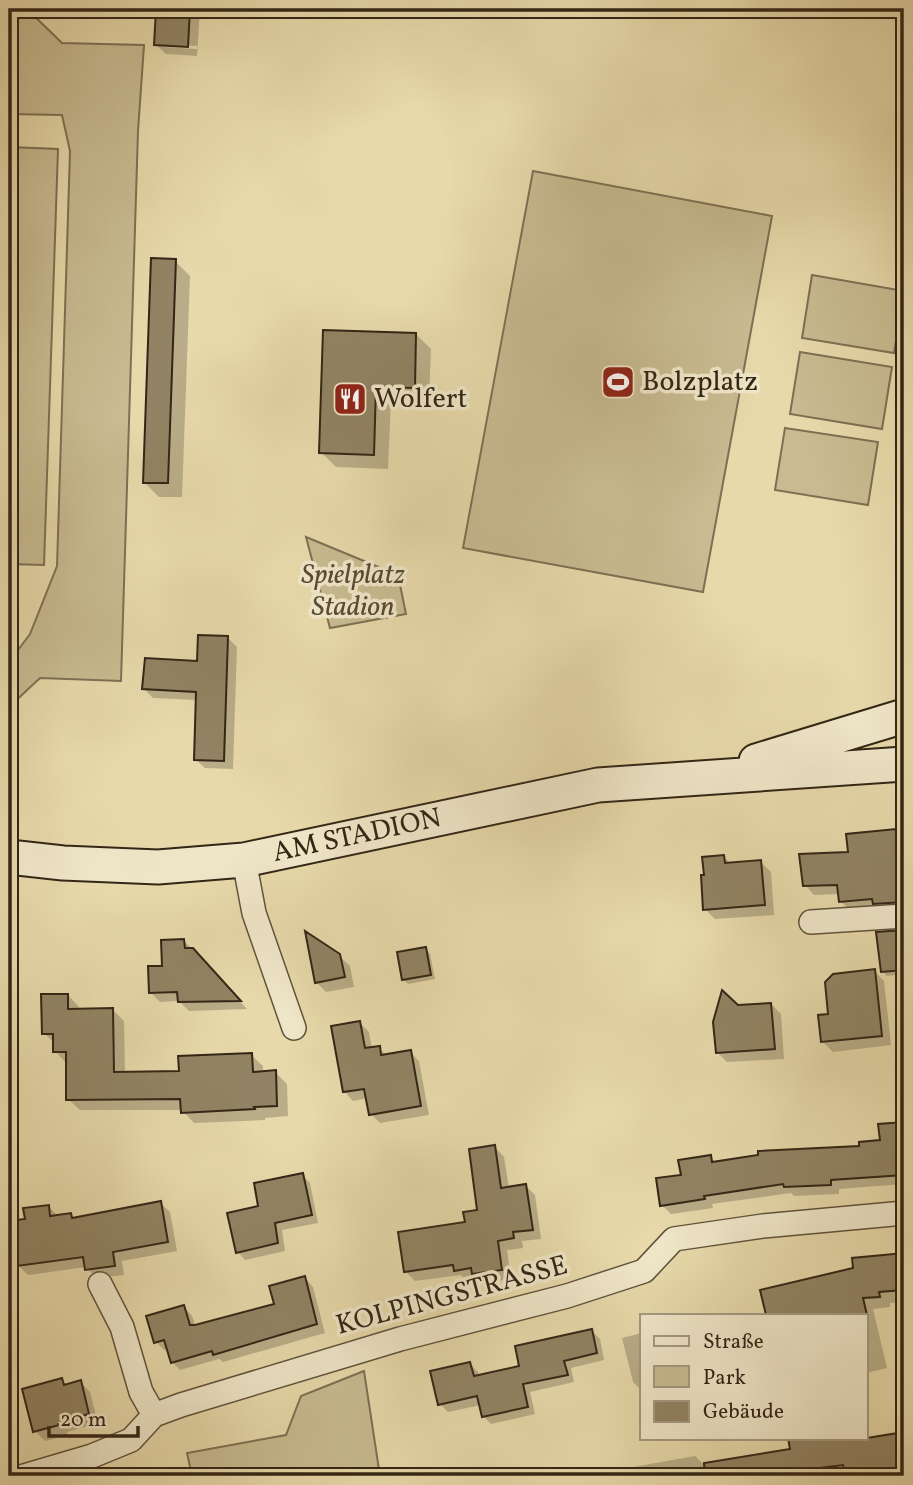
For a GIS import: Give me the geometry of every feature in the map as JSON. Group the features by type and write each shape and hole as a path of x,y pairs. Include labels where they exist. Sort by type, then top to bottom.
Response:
{"street":[{"name":"AM STADION","path":"704,777 904,716"},
{"name":"AM STADION","path":"9,857 63,863 158,867 244,860 598,785 904,764"},
{"path":"244,860 254,913 294,1028"},
{"path":"811,922 904,916"},
{"name":"KOLPINGSTRASSE","path":"153,1415 400,1339 567,1296 644,1271 674,1240 763,1226 904,1213"},
{"path":"24,1476 92,1456 131,1440 153,1415 141,1392 122,1327 100,1284"}],"green space":[{"path":"9,9 27,9 62,43 144,45 138,131 121,681 40,678 9,707 9,662 30,634 57,566 70,151 62,115 9,114"},
{"path":"9,147 58,149 44,565 9,564"},
{"name":"Bolzplatz","path":"533,171 772,216 703,592 463,548"},
{"path":"812,275 904,291 894,353 802,338"},
{"path":"800,352 892,367 882,429 790,414"},
{"path":"785,428 878,442 868,505 775,490"},
{"name":"Spielplatz Stadion","path":"306,537 398,575 406,614 330,628"},
{"path":"364,1371 380,1476 192,1476 187,1453 286,1435 301,1396"}],"building":[{"path":"156,9 190,9 188,47 154,45"},
{"path":"151,258 176,259 168,483 143,483"},
{"path":"323,330 416,333 415,388 376,387 374,455 319,453"},
{"path":"198,635 228,636 224,761 194,760 196,692 142,689 145,658 197,661"},
{"path":"896,829 899,869 904,868 904,902 873,904 872,899 839,902 837,885 803,886 799,854 848,852 846,834"},
{"path":"724,855 725,863 761,860 765,905 703,910 702,857"},
{"path":"904,930 904,970 881,972 876,932"},
{"path":"305,931 340,954 345,977 315,983"},
{"path":"184,939 185,948 193,948 241,1001 178,1002 177,992 149,993 148,966 162,966 161,940"},
{"path":"426,947 431,975 402,980 397,952"},
{"path":"875,969 882,1036 821,1042 818,1015 828,1014 825,982 833,974"},
{"path":"722,990 738,1005 771,1003 775,1049 716,1053 713,1022"},
{"path":"41,994 68,994 68,1009 113,1008 114,1072 179,1071 178,1056 252,1053 253,1072 276,1070 277,1106 181,1113 180,1099 66,1100 66,1052 53,1052 53,1034 42,1034"},
{"path":"360,1021 365,1048 380,1046 381,1055 411,1050 421,1106 369,1115 364,1089 343,1092 331,1026"},
{"path":"904,1122 904,1175 831,1180 831,1185 784,1187 783,1184 660,1206 656,1178 681,1175 678,1160 711,1155 712,1162 758,1155 758,1151 859,1146 859,1142 880,1140 878,1124"},
{"path":"495,1145 501,1188 526,1184 533,1230 513,1232 514,1238 498,1241 502,1270 472,1274 471,1268 454,1271 453,1265 404,1272 398,1232 465,1222 463,1212 477,1210 469,1149"},
{"path":"303,1173 312,1215 275,1223 278,1243 236,1253 227,1213 258,1206 254,1183"},
{"path":"161,1201 168,1242 113,1252 115,1266 85,1270 83,1257 17,1266 15,1256 9,1257 9,1221 25,1219 23,1208 49,1205 50,1216 71,1213 72,1218"},
{"path":"904,1253 904,1290 879,1292 880,1297 863,1298 867,1314 766,1314 760,1290 853,1268 852,1258"},
{"path":"305,1276 317,1324 213,1355 212,1351 171,1363 164,1340 154,1343 146,1316 184,1305 190,1325 195,1325 274,1304 269,1286"},
{"path":"592,1329 597,1353 564,1361 568,1375 523,1384 528,1407 482,1417 477,1396 438,1405 430,1371 470,1362 474,1376 519,1366 515,1346"},
{"path":"62,1378 64,1385 81,1380 89,1414 33,1432 22,1389"},
{"path":"904,1432 904,1471 873,1476 845,1476 843,1465 795,1471 796,1476 705,1476 704,1463 790,1449 788,1440 867,1438"}],"place":[{"name":"Bolzplatz","path":"618,382"},
{"name":"Wolfert","path":"350,399"}]}
